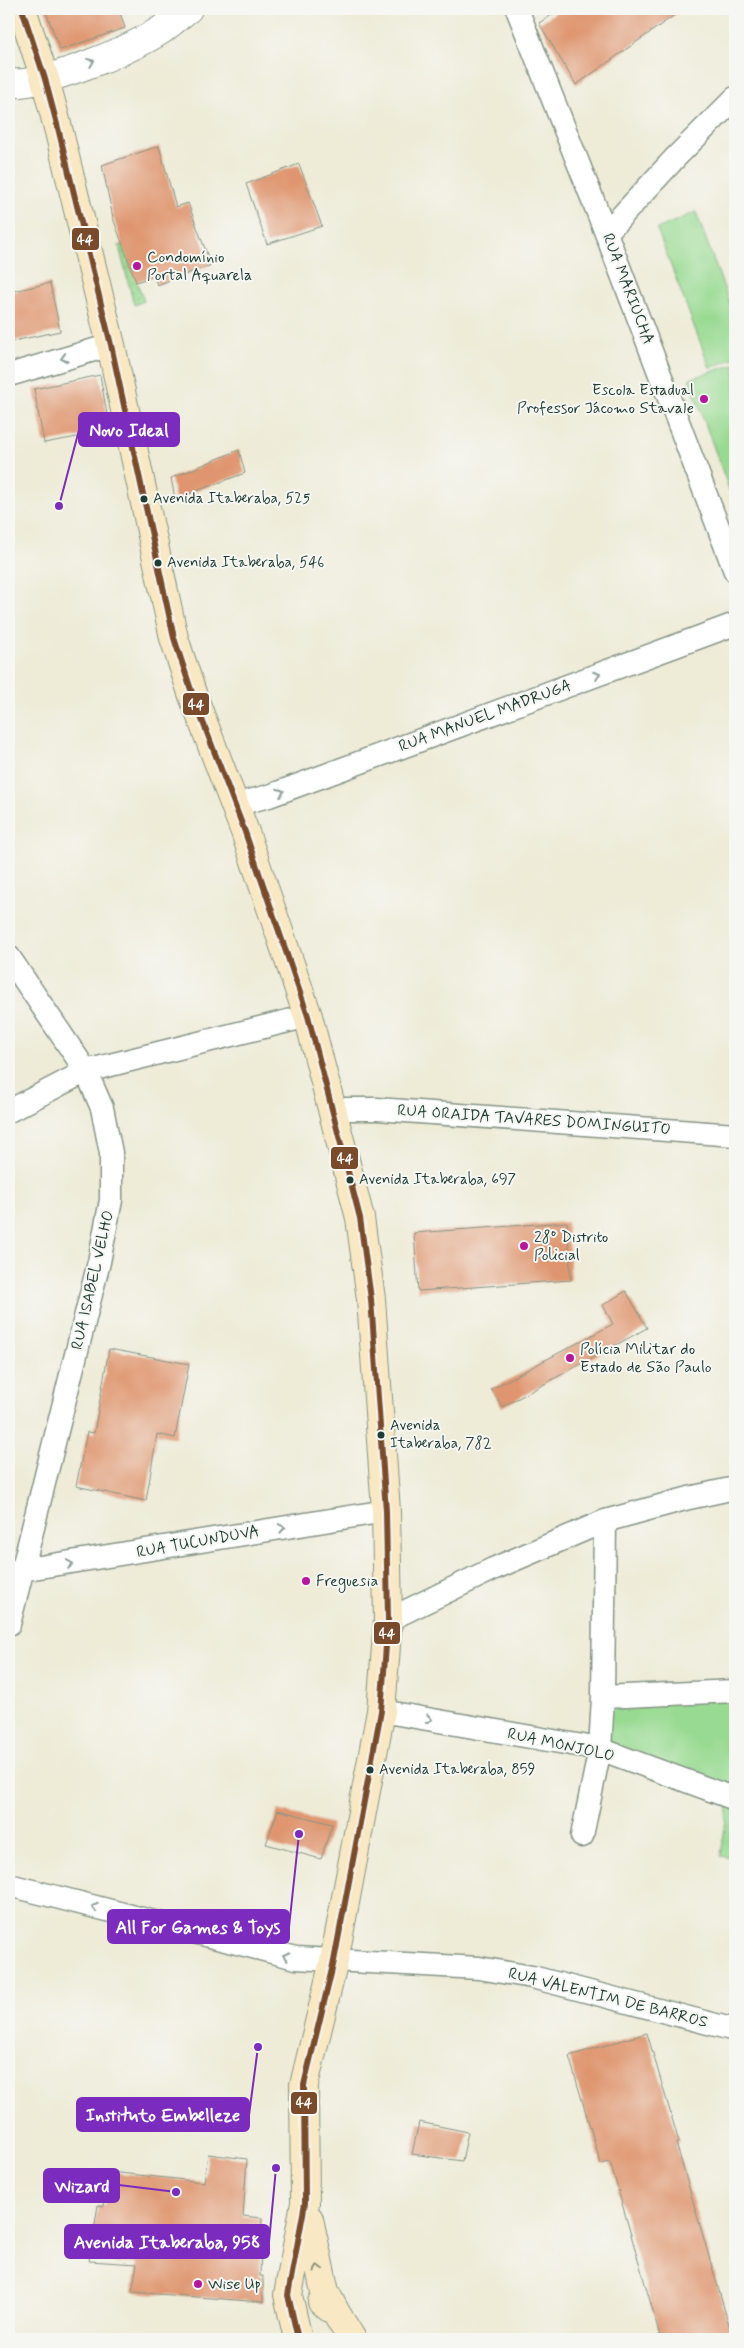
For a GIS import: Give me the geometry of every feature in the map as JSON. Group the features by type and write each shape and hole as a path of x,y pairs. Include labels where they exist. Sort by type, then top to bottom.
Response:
{"main road":[{"path":"22,9 45,79 111,344 174,638 308,1016 362,1227 371,1299 386,1511 388,1620 381,1711 334,1961 304,2085 306,2203 315,2256 324,2292 352,2339"},
{"path":"298,2339 288,2295 306,2203"},
{"path":"288,2295 298,2295 320,2301 336,2313"}],"street":[{"path":"9,83 45,79 123,49 149,36 188,9"},
{"name":"RUA MARIUCHA","path":"517,9 606,233 735,571"},
{"path":"606,233 732,104"},
{"path":"9,376 111,344"},
{"name":"RUA MANUEL MADRUGA","path":"234,805 269,796 735,624"},
{"name":"RUA ISABEL VELHO","path":"9,957 86,1071 102,1108 110,1154 111,1200 99,1262 15,1572 9,1624"},
{"path":"9,1111 86,1071 308,1016"},
{"name":"RUA ORAIDA TAVARES DOMINGUITO","path":"333,1109 377,1109 735,1135"},
{"path":"388,1620 492,1569 604,1521 689,1498 735,1488"},
{"name":"RUA TUCUNDUVA","path":"15,1572 386,1511"},
{"path":"582,1836 600,1750 603,1697 604,1521"},
{"path":"603,1697 735,1691"},
{"name":"RUA MONJOLO","path":"381,1711 600,1750 735,1800"},
{"name":"RUA VALENTIM DE BARROS","path":"9,1885 296,1958 479,1968 532,1977 735,2030"}],"green space":[{"path":"696,212 735,318 735,358 710,368 657,229"},
{"path":"123,245 144,301 134,305 119,246"},
{"path":"735,364 735,490 730,492 689,379"},
{"path":"735,1691 735,1859 721,1856 729,1797 600,1749 603,1697"}],"building":[{"path":"45,9 119,9 125,28 60,50"},
{"path":"561,9 683,9 576,85 539,23"},
{"path":"159,146 176,207 188,203 211,265 157,285 154,276 136,282 113,218 102,165"},
{"path":"299,164 322,226 267,244 246,184"},
{"path":"50,283 60,331 9,342 9,292"},
{"path":"100,375 110,431 44,443 34,389"},
{"path":"239,450 245,473 175,499 171,478"},
{"path":"567,1222 571,1280 418,1291 414,1233"},
{"name":"Polícia Militar do Estado de São Paulo","path":"626,1291 647,1328 502,1407 491,1389 613,1324 603,1305"},
{"path":"109,1349 189,1364 175,1438 157,1434 146,1501 76,1486 87,1432 94,1433"},
{"path":"278,1810 332,1824 321,1859 266,1844"},
{"path":"647,2033 679,2142 676,2143 733,2339 661,2339 610,2162 601,2164 569,2056"},
{"path":"419,2122 468,2132 462,2161 412,2154"},
{"path":"208,2154 247,2159 243,2216 262,2218 260,2276 263,2276 263,2302 132,2292 137,2264 89,2261 98,2205 104,2206 110,2172 204,2182"}],"transit line":[{"name":"44","path":"22,9 45,79 111,345 174,638 193,696 245,832 308,1016 360,1218 371,1299 386,1511 388,1620 381,1711 334,1961 304,2085 305,2203 288,2295 298,2339"}],"place":[{"name":"Condomínio Portal Aquarela","path":"137,266"},
{"name":"Escola Estadual Professor Jácomo Stavale","path":"704,399"},
{"name":"Avenida Itaberaba, 525","path":"144,499"},
{"name":"Novo Ideal","path":"59,506"},
{"name":"Avenida Itaberaba, 546","path":"158,563"},
{"name":"Avenida Itaberaba, 697","path":"350,1180"},
{"name":"28º Distrito Policial","path":"524,1246"},
{"name":"Polícia Militar do Estado de São Paulo","path":"570,1358"},
{"name":"Avenida Itaberaba, 782","path":"381,1435"},
{"name":"Freguesia","path":"306,1581"},
{"name":"Avenida Itaberaba, 859","path":"370,1770"},
{"name":"All For Games & Toys","path":"299,1834"},
{"name":"Instituto Embelleze","path":"258,2047"},
{"name":"Avenida Itaberaba, 958","path":"276,2168"},
{"name":"Wizard","path":"176,2192"},
{"name":"Wise Up","path":"198,2284"}]}
